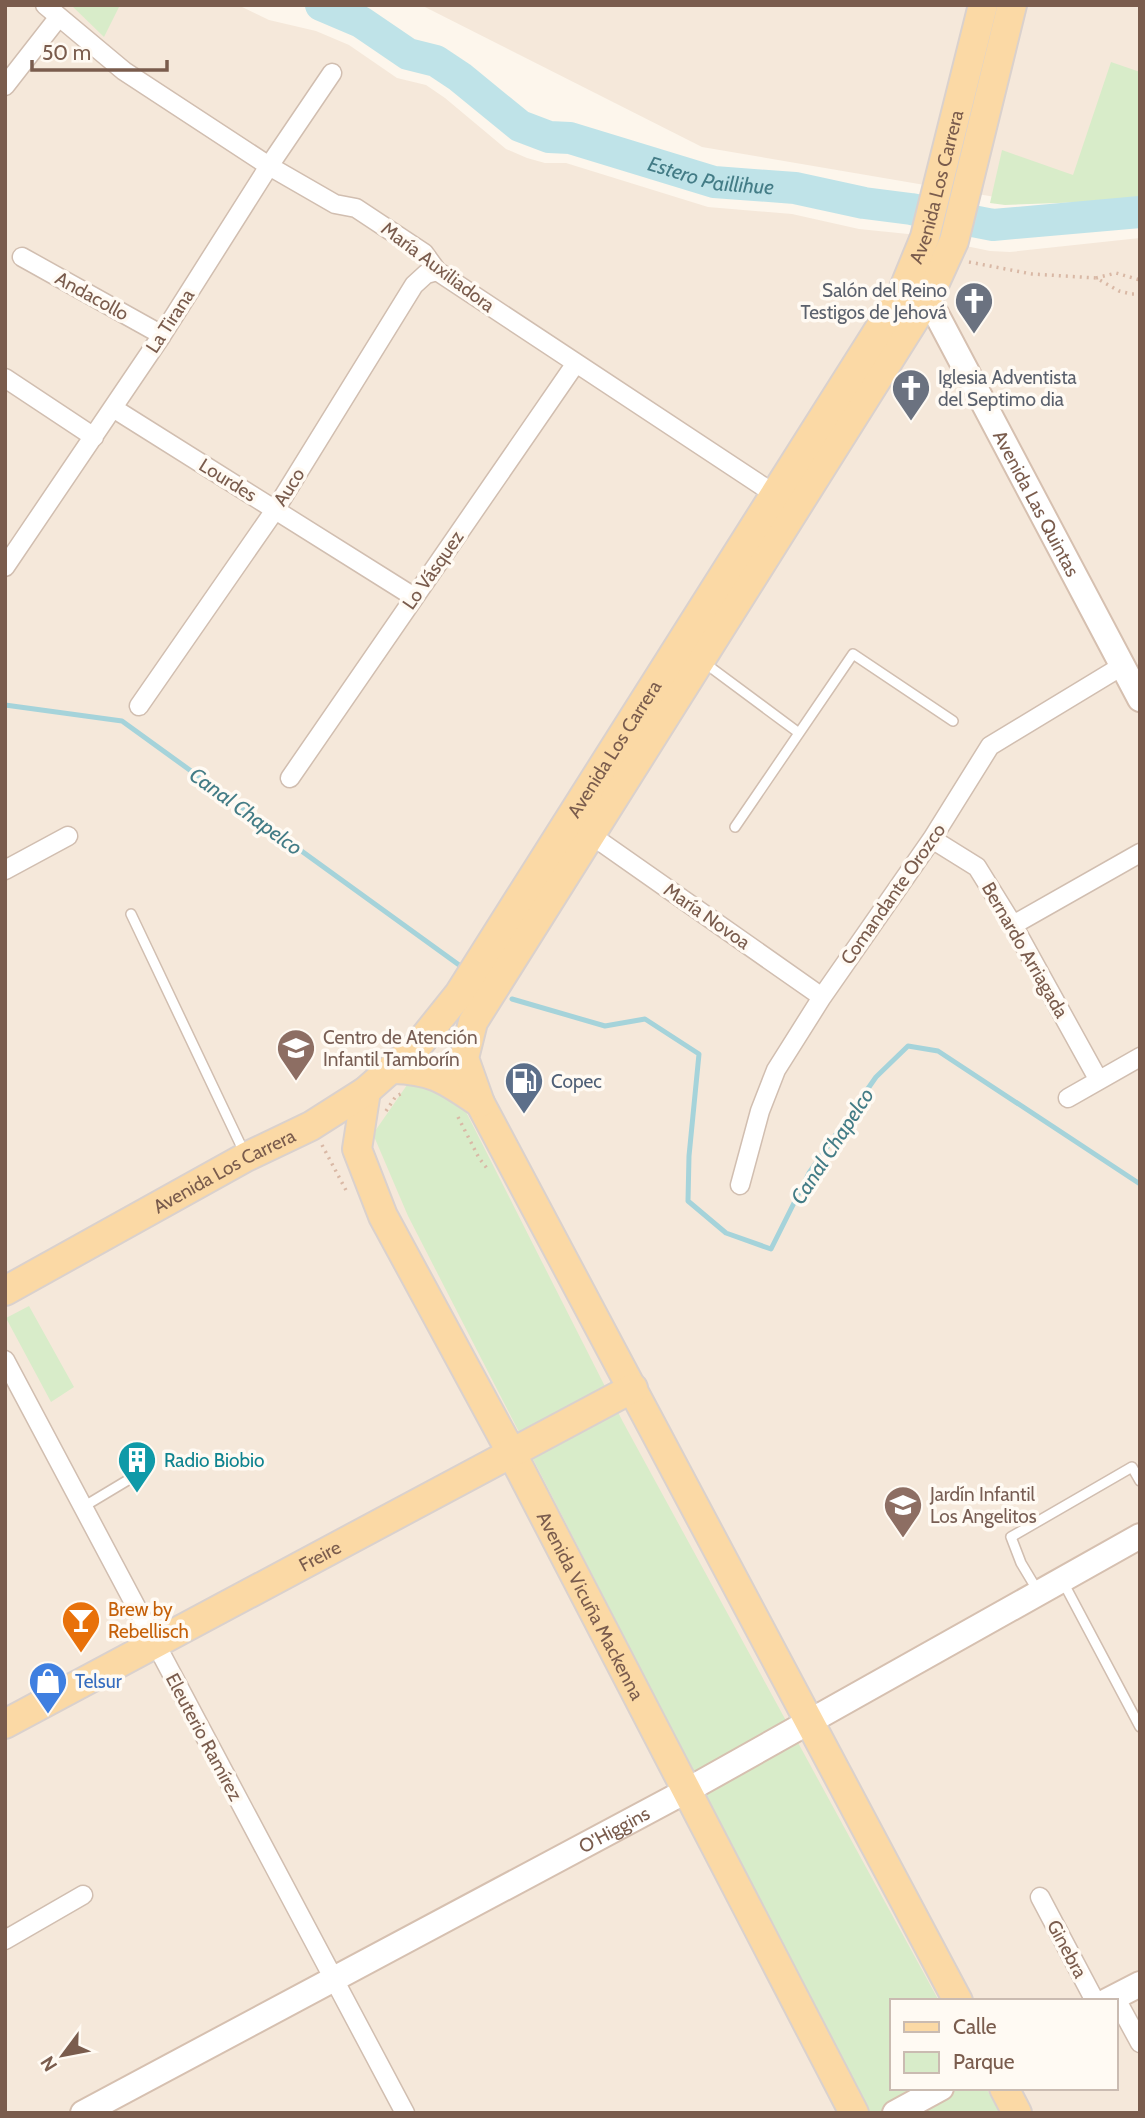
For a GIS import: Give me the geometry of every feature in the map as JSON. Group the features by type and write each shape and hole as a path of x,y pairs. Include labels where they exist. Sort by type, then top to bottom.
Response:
{"main road":[{"name":"Avenida Los Carrera","path":"480,1103 464,1058 473,1022 701,660 913,270 925,237 983,5"},
{"name":"Avenida Los Carrera","path":"5,1291 246,1157 311,1126 366,1091 419,1044 459,994 786,501 928,298 950,249 1012,5"},
{"path":"393,1069 426,1072 442,1077 480,1103 957,1999"},
{"name":"Avenida Vicuña Mackenna","path":"366,1091 357,1149 383,1216 511,1452 853,2113"},
{"name":"Freire","path":"5,1724 633,1388"},
{"path":"1005,2090 1017,2113"}],"street":[{"path":"8,78 52,12"},
{"name":"María Auxiliadora","path":"52,12 124,71 269,166 335,204 356,208 425,253 437,271 786,501"},
{"name":"La Tirana","path":"5,567 162,335 269,166 332,73"},
{"name":"Andacollo","path":"23,257 162,335"},
{"name":"Avenida Las Quintas","path":"913,270 1140,699"},
{"name":"Auco","path":"139,706 275,510 414,285 426,275 437,271"},
{"name":"Lo Vásquez","path":"290,778 576,363"},
{"path":"5,378 94,437"},
{"name":"Lourdes","path":"113,408 414,597"},
{"name":"Comandante Orozco","path":"740,1185 760,1111 776,1070 822,997 932,839 990,746 1122,666"},
{"name":"María Novoa","path":"591,835 822,997"},
{"path":"5,870 68,836"},
{"name":"Bernardo Arriagada","path":"932,839 977,867 1013,925 1098,1079"},
{"path":"1013,925 1140,853"},
{"path":"1068,1098 1140,1057"},
{"name":"Eleuterio Ramírez","path":"5,1360 405,2113"},
{"name":"O'Higgins","path":"83,2113 687,1791 1140,1536"},
{"path":"5,1940 83,1895"},
{"name":"Ginebra","path":"1040,1897 1106,1999"},
{"path":"1106,1999 1140,1984"},
{"name":"Ginebra","path":"1117,2013 1140,2043"},
{"path":"895,2113 938,2090"}],"lane":[{"path":"735,827 853,654 953,721"},
{"path":"701,660 799,733"},
{"path":"131,914 246,1157"},
{"path":"1039,1592 1021,1563 1011,1537 1132,1467 1140,1481"},
{"path":"83,1507 148,1468"},
{"path":"1062,1579 1140,1727"}],"path":[{"path":"950,249 1032,274 1096,278 1116,273 1140,280"},
{"path":"1096,278 1119,291 1140,294"}],"shaded area":[{"path":"5,5 238,5 269,20 316,31 349,45 397,78 426,85 506,149 545,163 566,163 708,207 792,214 859,229 908,234 990,251 1010,252 1140,238 1140,2113 5,2113"},
{"path":"421,5 1140,5 1140,192 1001,198 702,147"}],"green space":[{"path":"71,5 120,5 104,37"},
{"path":"1111,62 1140,72 1140,200 1005,205 990,203 1002,150 1073,175"},
{"path":"440,1083 462,1104 623,1422 938,1999 890,1999 890,2090 987,2090 1000,2113 869,2113 408,1216 373,1134 407,1085"},
{"path":"29,1306 74,1387 51,1402 6,1318"}],"waterway":[{"name":"Estero Paillihue","path":"321,5 361,22 408,54 436,61 520,126 549,137 570,138 714,182 795,188 993,225 1140,212"},
{"name":"Canal Chapelco","path":"5,705 122,721 466,970"},
{"name":"Canal Chapelco","path":"512,999 605,1026 645,1019 699,1054 689,1156 688,1201 726,1233 771,1249 809,1173 876,1077 908,1046 938,1051 1140,1184"}],"place":[{"name":"Salón del Reino Testigos de Jehová","path":"974,335"},
{"name":"Iglesia Adventista del Septimo dia","path":"911,422"},
{"name":"Centro de Atención Infantil Tamborín","path":"296,1082"},
{"name":"Copec","path":"524,1115"},
{"name":"Radio Biobio","path":"137,1494"},
{"name":"Jardín Infantil Los Angelitos","path":"903,1539"},
{"name":"Brew by Rebellisch","path":"81,1654"},
{"name":"Telsur","path":"48,1715"}]}
